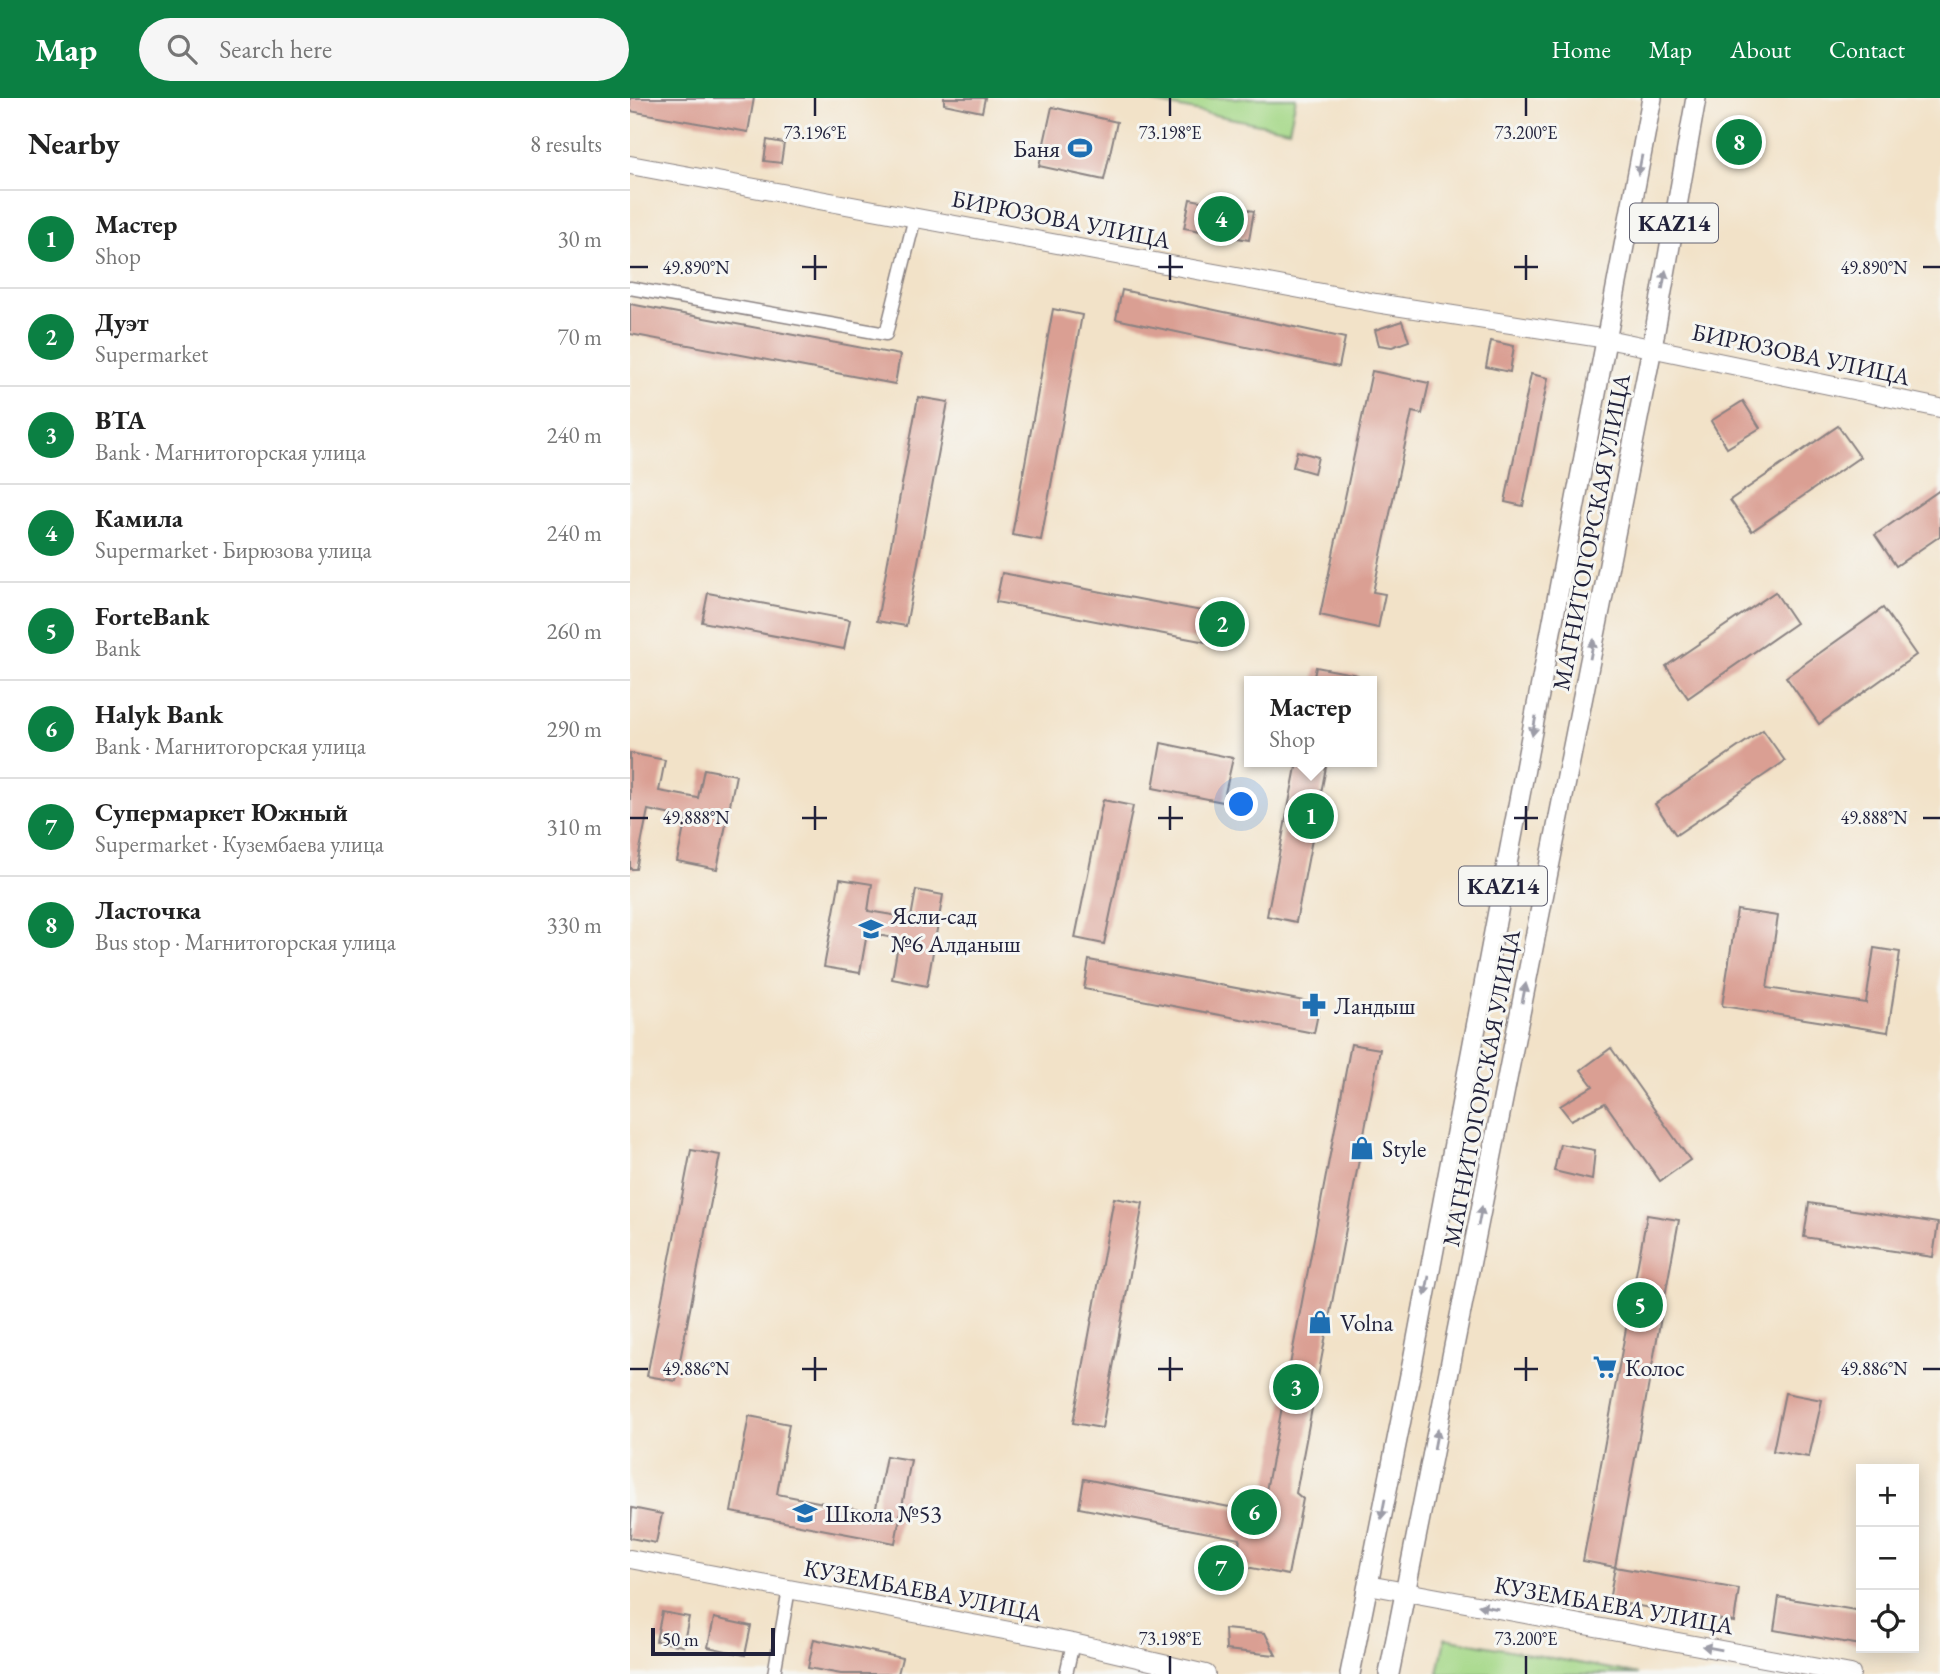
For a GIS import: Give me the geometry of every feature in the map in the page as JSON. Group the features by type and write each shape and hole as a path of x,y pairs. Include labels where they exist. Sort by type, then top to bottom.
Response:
{"main road":[{"name":"МАГНИТОГОРСКАЯ УЛИЦА","path":"1350,1674 1652,98"},
{"name":"МАГНИТОГОРСКАЯ УЛИЦА","path":"1389,1674 1652,348 1696,98"}],"street":[{"name":"БИРЮЗОВА УЛИЦА","path":"630,165 1376,303 1607,339 1940,408"},
{"path":"630,288 886,334 915,217"},
{"name":"КУЗЕМБАЕВА УЛИЦА","path":"630,1559 1073,1643 1206,1674"},
{"name":"КУЗЕМБАЕВА УЛИЦА","path":"1368,1585 1851,1674"},
{"path":"774,1674 789,1589"},
{"path":"1066,1674 1073,1643"}],"green space":[{"path":"1131,98 1296,98 1289,130"},
{"path":"1445,1638 1638,1674 1438,1674"}],"building":[{"path":"630,98 754,98 748,132 630,111"},
{"path":"944,98 985,98 982,112 944,104"},
{"path":"1052,107 1117,122 1104,180 1039,166"},
{"path":"767,140 784,143 781,163 764,161"},
{"path":"1190,199 1254,211 1249,240 1184,228"},
{"path":"1122,290 1345,338 1339,367 1116,319"},
{"path":"630,304 900,355 895,384 630,334"},
{"path":"1053,309 1082,315 1041,540 1012,535"},
{"path":"1402,321 1409,341 1392,347 1379,345 1375,330"},
{"path":"1491,341 1514,346 1510,372 1486,367"},
{"path":"1372,371 1429,383 1422,414 1412,412 1373,592 1385,594 1378,628 1320,615"},
{"path":"1531,374 1548,378 1523,506 1505,502"},
{"path":"918,397 948,402 906,626 877,621"},
{"path":"1743,401 1760,428 1727,448 1711,421"},
{"path":"1838,426 1860,457 1752,531 1730,500"},
{"path":"1297,451 1318,457 1314,473 1293,467"},
{"path":"1940,490 1940,536 1896,566 1875,535"},
{"path":"1002,573 1228,616 1222,645 996,602"},
{"path":"1775,592 1796,623 1688,698 1666,666"},
{"path":"708,593 850,620 844,649 702,622"},
{"path":"1883,608 1916,655 1819,724 1786,677"},
{"path":"1316,667 1358,675 1358,676 1314,676"},
{"path":"1763,730 1785,761 1676,835 1655,804"},
{"path":"1161,743 1233,758 1223,802 1153,788"},
{"path":"630,753 665,760 659,791 698,798 704,769 736,775 717,869 677,861 686,818 648,810 636,869 630,869"},
{"path":"1296,767 1326,767 1296,922 1267,916"},
{"path":"1103,800 1133,806 1104,944 1075,938"},
{"path":"840,879 872,884 868,911 911,918 916,890 943,895 927,986 892,979 899,939 867,933 860,973 824,967"},
{"path":"1737,910 1778,916 1767,988 1866,1003 1874,948 1900,952 1888,1032 1722,1006"},
{"path":"1089,960 1320,1004 1314,1033 1084,989"},
{"path":"1351,1044 1380,1049 1296,1493 1303,1499 1288,1575 1236,1565 1240,1539 1079,1508 1084,1479 1245,1510 1247,1490 1266,1491"},
{"path":"1611,1048 1690,1160 1660,1181 1605,1103 1571,1120 1560,1106 1593,1086 1581,1070"},
{"path":"1560,1144 1595,1150 1592,1180 1554,1171"},
{"path":"691,1150 720,1155 676,1381 647,1376"},
{"path":"1114,1198 1143,1203 1102,1428 1073,1423"},
{"path":"1809,1203 1938,1223 1933,1257 1804,1237"},
{"path":"1647,1215 1679,1220 1615,1567 1583,1561"},
{"path":"1785,1393 1822,1400 1809,1457 1773,1451"},
{"path":"749,1416 789,1424 777,1494 875,1513 886,1456 911,1460 895,1543 731,1512"},
{"path":"632,1508 662,1514 656,1543 630,1538"},
{"path":"1615,1567 1739,1589 1734,1622 1609,1601"},
{"path":"1779,1597 1856,1610 1856,1644 1774,1630"},
{"path":"662,1612 689,1617 683,1646 656,1641"},
{"path":"714,1618 751,1626 745,1655 708,1647"},
{"path":"1225,1629 1265,1633 1276,1655 1226,1650"},
{"path":"814,1639 902,1658 898,1674 841,1674 808,1668"}],"place":[{"name":"Ласточка","path":"1739,142"},
{"name":"Баня","path":"1080,148"},
{"name":"Камила","path":"1221,219"},
{"name":"Дуэт","path":"1222,624"},
{"name":"Мастер","path":"1311,816"},
{"name":"Ясли-сад №6 Алданыш","path":"871,929"},
{"name":"Ландыш","path":"1314,1005"},
{"name":"Style","path":"1362,1148"},
{"name":"ForteBank","path":"1640,1305"},
{"name":"Volna","path":"1320,1322"},
{"name":"Колос","path":"1605,1367"},
{"name":"BTA","path":"1296,1387"},
{"name":"Halyk Bank","path":"1254,1512"},
{"name":"Школа №53","path":"805,1513"},
{"name":"Супермаркет Южный","path":"1221,1568"}]}
